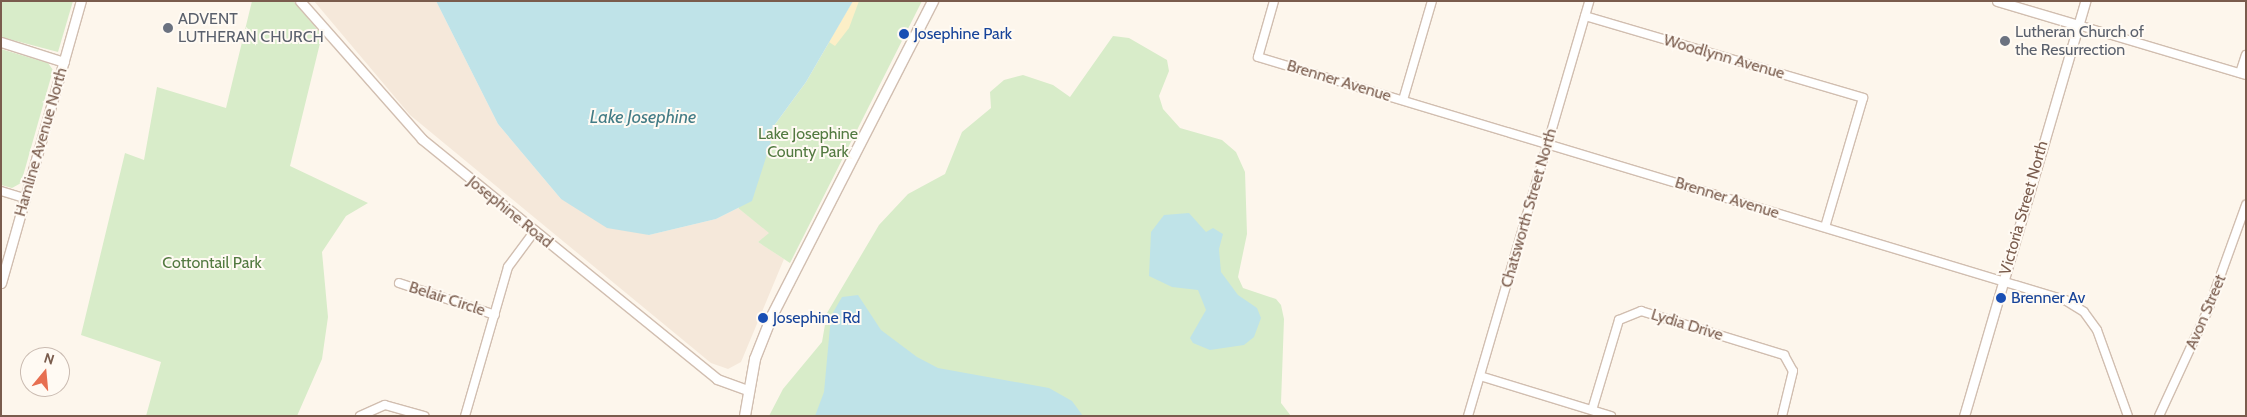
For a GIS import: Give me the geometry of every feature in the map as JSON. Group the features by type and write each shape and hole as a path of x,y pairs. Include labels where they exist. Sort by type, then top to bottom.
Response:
{"main road":[{"path":"745,416 748,390 772,316 933,1"}],"street":[{"name":"Hamline Avenue North","path":"1,282 81,1"},
{"name":"Josephine Road","path":"300,1 406,126 717,379 748,390"},
{"name":"Brenner Avenue","path":"1274,1 1258,57 2065,300 2084,312 2097,330 2128,416"},
{"path":"1403,100 1432,1"},
{"name":"Chatsworth Street North","path":"1468,416 1589,1"},
{"path":"1997,1 2243,74 2246,55"},
{"name":"Victoria Street North","path":"1964,416 2085,1"},
{"name":"Woodlynn Avenue","path":"1585,16 1863,98 1825,227"},
{"path":"1,42 64,62"},
{"path":"1,192 24,198"},
{"name":"Avon Street","path":"2159,416 2208,310 2246,205"},
{"path":"465,416 508,267 534,232"},
{"name":"Belair Circle","path":"399,283 495,315"},
{"name":"Lydia Drive","path":"1592,410 1619,320 1641,311 1784,356 1794,371 1782,416"},
{"path":"1480,376 1611,416"},
{"path":"360,416 385,406 424,416"}],"shaded area":[{"path":"314,1 436,1 498,124 561,199 649,235 716,219 738,208 770,233 758,242 784,259 741,362 728,369 711,363 410,115"}],"green space":[{"path":"1,1 73,1 58,52 1,37"},
{"name":"Cottontail Park","path":"252,1 293,1 322,35 290,166 368,203 346,216 322,252 328,317 322,359 297,416 146,416 161,362 81,335 125,153 144,160 157,87 226,108"},
{"name":"Lake Josephine County Park","path":"853,1 922,1 790,263 758,242 769,233 738,208 751,196 771,142 768,134 806,82"},
{"path":"1113,36 1129,38 1167,60 1169,71 1159,96 1163,109 1180,128 1222,140 1236,152 1245,172 1247,234 1238,277 1243,288 1276,299 1281,305 1284,319 1281,403 1291,416 769,416 783,389 822,342 827,313 879,225 908,194 945,174 962,132 991,108 990,92 1004,80 1023,75 1053,85 1070,97"},
{"path":"1,49 48,63 53,70 21,183 12,188 1,185"}],"sand":[{"path":"853,1 859,1 849,28 835,46 829,42"}],"water":[{"name":"Lake Josephine","path":"436,1 853,1 806,82 768,134 771,142 752,201 716,219 649,235 607,228 561,199 498,124"},
{"path":"1189,213 1206,232 1213,228 1223,234 1219,249 1221,272 1238,295 1257,308 1261,318 1254,337 1244,345 1210,350 1193,343 1190,338 1206,310 1198,290 1172,287 1149,276 1151,232 1164,215"},
{"path":"858,295 881,330 917,357 938,368 1049,388 1072,401 1083,416 815,416 824,392 831,316 842,297"}],"place":[{"name":"ADVENT LUTHERAN CHURCH","path":"168,28"},
{"name":"Josephine Park","path":"904,34"},
{"name":"Lutheran Church of the Resurrection","path":"2005,41"},
{"name":"Brenner Av","path":"2001,298"},
{"name":"Josephine Rd","path":"763,318"}]}
